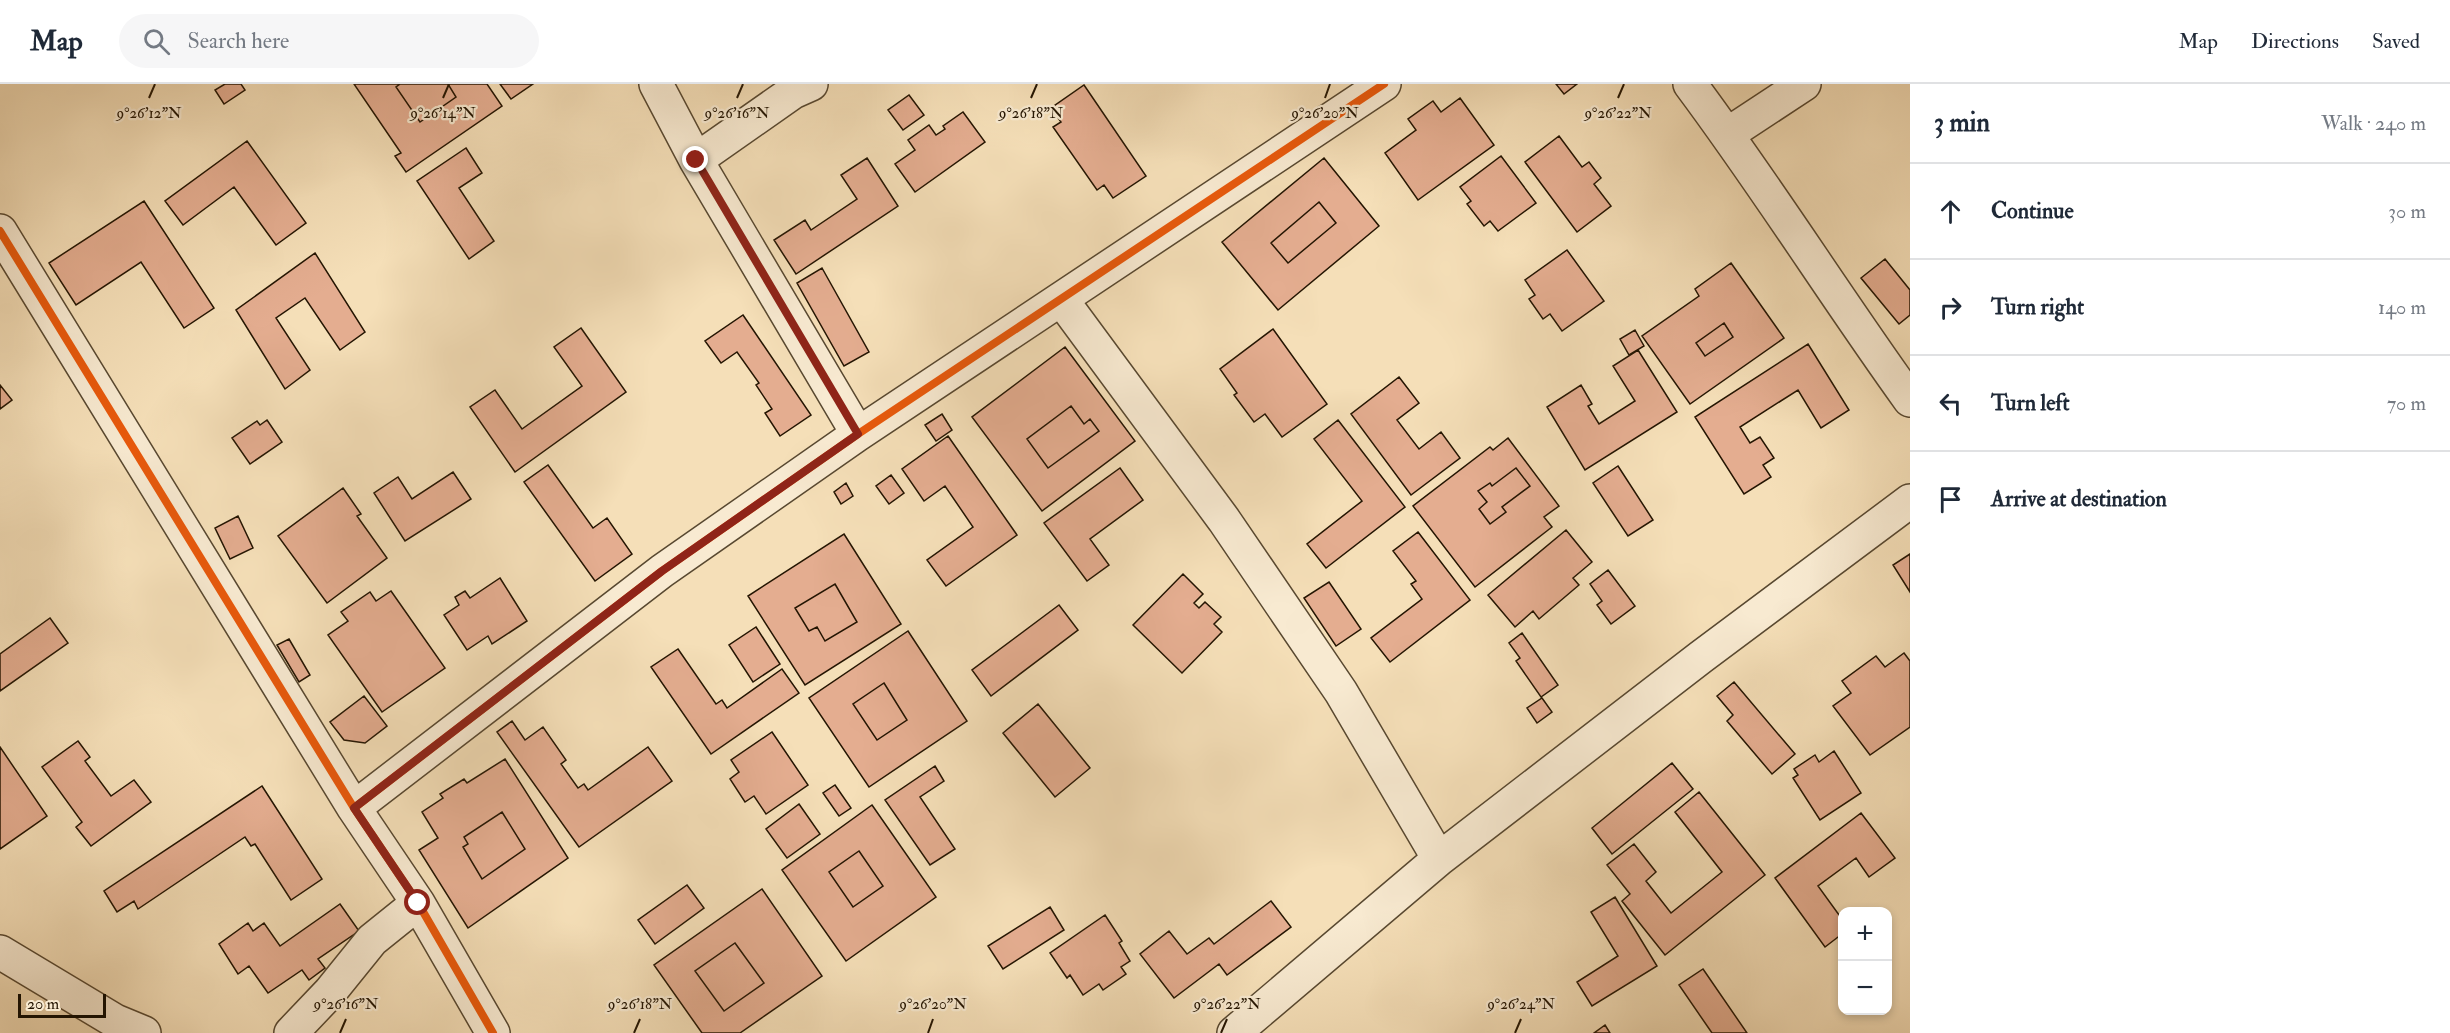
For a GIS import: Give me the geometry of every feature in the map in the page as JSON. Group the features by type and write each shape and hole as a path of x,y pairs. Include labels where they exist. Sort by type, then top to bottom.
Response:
{"street":[{"path":"656,84 696,160 858,434"},
{"path":"696,160 793,92 811,84"},
{"path":"354,808 662,571 858,434 1384,84"},
{"path":"1690,84 1728,134 1854,322 1910,400"},
{"path":"1728,134 1804,84"},
{"path":"0,231 354,808 418,903 493,1033"},
{"path":"1061,299 1224,519 1341,692 1439,859"},
{"path":"1234,1033 1439,859 1701,657 1910,501"},
{"path":"291,1033 330,992 372,940 418,903"},
{"path":"0,952 115,1021 144,1033"}],"building":[{"path":"225,84 241,84 245,90 224,104 215,90"},
{"path":"354,84 400,84 396,87 420,122 456,97 448,84 487,84 502,106 406,172 395,156 401,153"},
{"path":"400,84 448,84 456,97 420,122 396,87"},
{"path":"500,84 533,84 511,99"},
{"path":"1556,84 1577,84 1564,94"},
{"path":"1084,85 1146,176 1113,198 1104,185 1097,190 1053,127 1061,122 1051,108"},
{"path":"909,95 924,115 903,130 888,110"},
{"path":"1460,98 1494,145 1418,200 1385,153 1416,130 1408,119 1433,101 1441,112"},
{"path":"963,112 985,142 915,192 895,164 915,150 908,140 929,125 936,135 945,129 943,126"},
{"path":"1559,136 1582,167 1589,162 1601,178 1594,184 1611,206 1577,232 1525,162"},
{"path":"247,141 306,223 276,245 234,187 183,225 165,201"},
{"path":"466,148 482,173 459,188 494,241 469,259 417,181"},
{"path":"1501,156 1536,203 1498,231 1490,221 1484,226 1467,204 1471,201 1460,187"},
{"path":"867,158 898,206 796,274 774,240 805,220 811,230 857,199 841,175"},
{"path":"1324,158 1379,226 1278,310 1222,242","holes":["1319,202 1336,223 1288,263 1271,243"]},
{"path":"144,201 214,308 184,328 141,262 76,305 49,263"},
{"path":"1319,202 1336,223 1288,263 1271,243"},
{"path":"1567,250 1604,301 1562,331 1550,314 1543,319 1529,299 1535,295 1525,280"},
{"path":"315,253 365,332 340,350 305,298 276,318 310,370 285,389 236,310"},
{"path":"1885,259 1910,290 1910,315 1899,324 1861,278"},
{"path":"1731,263 1784,338 1690,404 1642,336 1699,296 1695,289","holes":["1724,323 1733,337 1705,356 1696,343"]},
{"path":"822,268 869,352 844,366 797,283"},
{"path":"743,315 811,415 780,436 765,413 772,409 756,385 759,383 737,352 721,363 705,341"},
{"path":"1724,323 1733,337 1705,356 1696,343"},
{"path":"581,328 626,392 515,472 470,407 495,390 522,429 582,386 554,347"},
{"path":"1273,329 1327,404 1282,437 1265,414 1254,422 1234,395 1237,393 1220,369"},
{"path":"1635,330 1644,346 1629,355 1620,339"},
{"path":"1808,344 1849,410 1821,428 1798,390 1740,427 1750,443 1760,437 1774,458 1763,465 1771,477 1744,494 1695,417"},
{"path":"1065,347 1135,441 1042,511 972,417","holes":["1071,406 1084,424 1090,419 1099,431 1048,468 1027,439"]},
{"path":"1638,350 1677,412 1585,470 1547,407 1581,385 1592,404 1588,406 1599,424 1635,401 1613,366"},
{"path":"1399,377 1419,403 1397,420 1419,449 1441,432 1460,458 1411,495 1351,414"},
{"path":"0,385 12,400 0,409"},
{"path":"1071,406 1084,424 1090,419 1099,431 1048,468 1027,439"},
{"path":"942,414 952,430 936,441 925,425"},
{"path":"267,420 282,442 250,464 232,438 257,421 260,425"},
{"path":"1338,420 1405,507 1326,568 1307,544 1362,501 1314,439"},
{"path":"948,436 1017,535 946,586 927,560 973,527 945,486 924,501 902,469"},
{"path":"1508,438 1559,506 1544,517 1552,527 1475,587 1413,506 1490,447 1493,450","holes":["1516,468 1530,486 1502,507 1506,512 1490,524 1479,509 1487,502 1478,491 1490,483 1492,486"]},
{"path":"548,465 593,528 607,518 632,554 595,581 524,482"},
{"path":"1618,466 1653,520 1628,536 1593,483"},
{"path":"1120,468 1143,500 1090,539 1109,565 1087,581 1044,523"},
{"path":"1516,468 1530,486 1502,507 1506,512 1490,524 1479,509 1487,502 1478,491 1490,483 1492,486"},
{"path":"453,472 471,499 405,541 374,493 398,477 412,499"},
{"path":"891,475 904,493 889,504 876,486"},
{"path":"846,483 853,496 841,504 834,492"},
{"path":"343,488 361,514 357,516 387,558 327,603 278,536"},
{"path":"238,516 253,548 230,559 215,528"},
{"path":"1566,530 1592,562 1573,578 1579,585 1539,619 1533,611 1515,627 1488,595"},
{"path":"1418,532 1470,600 1390,662 1371,638 1422,599 1411,584 1416,581 1393,551"},
{"path":"844,534 901,624 805,685 748,596","holes":["835,584 857,622 825,641 817,627 809,631 795,608"]},
{"path":"1910,554 1910,592 1893,565"},
{"path":"1608,570 1635,606 1611,624 1597,605 1602,601 1590,584"},
{"path":"1183,574 1203,594 1194,603 1199,608 1205,602 1221,617 1214,624 1222,632 1182,673 1133,625"},
{"path":"500,578 527,621 492,644 488,636 467,650 444,615 459,605 455,597 465,591 470,598"},
{"path":"1329,582 1361,629 1336,646 1304,598"},
{"path":"835,584 857,622 825,641 817,627 809,631 795,608"},
{"path":"391,591 445,668 382,712 328,635 348,621 341,612 370,592 376,601"},
{"path":"1059,605 1078,630 991,696 972,670"},
{"path":"50,618 68,643 0,691 0,654"},
{"path":"756,627 780,664 753,682 729,645"},
{"path":"908,631 967,721 869,787 809,698","holes":["884,683 907,720 877,740 853,704"]},
{"path":"1522,633 1558,685 1541,697 1516,661 1520,658 1509,643"},
{"path":"289,639 310,675 299,682 277,645"},
{"path":"678,649 716,704 722,700 727,708 782,669 799,693 711,754 651,667"},
{"path":"1904,653 1910,661 1910,727 1870,755 1833,706 1851,693 1842,681 1876,656 1885,667"},
{"path":"1734,682 1795,754 1772,774 1727,721 1733,715 1717,696"},
{"path":"884,683 907,720 877,740 853,704"},
{"path":"364,696 387,726 365,743 344,740 330,722"},
{"path":"1542,698 1552,712 1537,723 1527,708"},
{"path":"1038,704 1090,768 1055,797 1003,733"},
{"path":"512,721 525,740 543,727 566,760 561,764 578,788 584,784 588,790 648,747 672,781 579,847 497,732"},
{"path":"772,732 808,785 766,814 754,796 745,802 730,779 739,772 731,760"},
{"path":"78,741 90,757 85,761 111,796 134,780 151,802 91,846 76,827 82,822 42,767"},
{"path":"0,747 47,816 0,849"},
{"path":"1834,751 1861,793 1820,820 1793,778 1798,775 1794,769 1815,755 1819,762"},
{"path":"505,759 568,858 468,928 419,850 438,838 422,812 443,798 440,794 464,779 467,783","holes":["502,812 525,849 482,879 463,847 468,844 464,837"]},
{"path":"1672,763 1693,789 1612,854 1592,828"},
{"path":"935,766 944,781 920,797 955,849 930,865 885,800"},
{"path":"835,785 851,808 839,816 823,793"},
{"path":"262,786 322,879 291,900 255,844 251,846 245,837 138,909 134,901 117,912 104,891"},
{"path":"1699,792 1765,875 1665,955 1622,901 1630,894 1607,865 1634,844 1656,872 1646,881 1671,913 1722,872 1675,812"},
{"path":"799,804 820,834 787,858 766,829"},
{"path":"872,805 936,897 846,961 782,870","holes":["859,851 883,886 853,907 829,872"]},
{"path":"502,812 525,849 482,879 463,847 468,844 464,837"},
{"path":"1861,813 1895,858 1869,877 1856,858 1818,886 1838,914 1838,937 1825,947 1775,878"},
{"path":"859,851 883,886 853,907 829,872"},
{"path":"687,885 704,908 655,944 638,920"},
{"path":"762,889 822,976 740,1033 702,1033 654,965","holes":["735,943 764,983 724,1011 695,971"]},
{"path":"1615,897 1657,966 1592,1006 1577,982 1618,956 1591,912"},
{"path":"1271,901 1291,927 1227,975 1219,964 1174,998 1140,954 1169,931 1187,954 1209,938 1214,944"},
{"path":"340,904 359,931 318,959 325,968 309,980 302,970 268,993 249,966 238,974 219,944 248,923 253,931 264,923 280,946"},
{"path":"1050,907 1064,930 1003,969 988,946"},
{"path":"1105,915 1122,941 1119,943 1130,961 1121,967 1126,974 1103,990 1099,984 1083,995 1070,975 1067,978 1050,953"},
{"path":"735,943 764,983 724,1011 695,971"},
{"path":"1703,969 1747,1033 1712,1033 1679,985"},
{"path":"1605,1025 1610,1033 1594,1033"}],"cycle path":[{"path":"354,808 662,571 858,434 1384,84"},
{"path":"0,231 354,808 418,903 493,1033"}],"route":[{"path":"418,903 354,808 662,571 858,434 696,160"}]}
